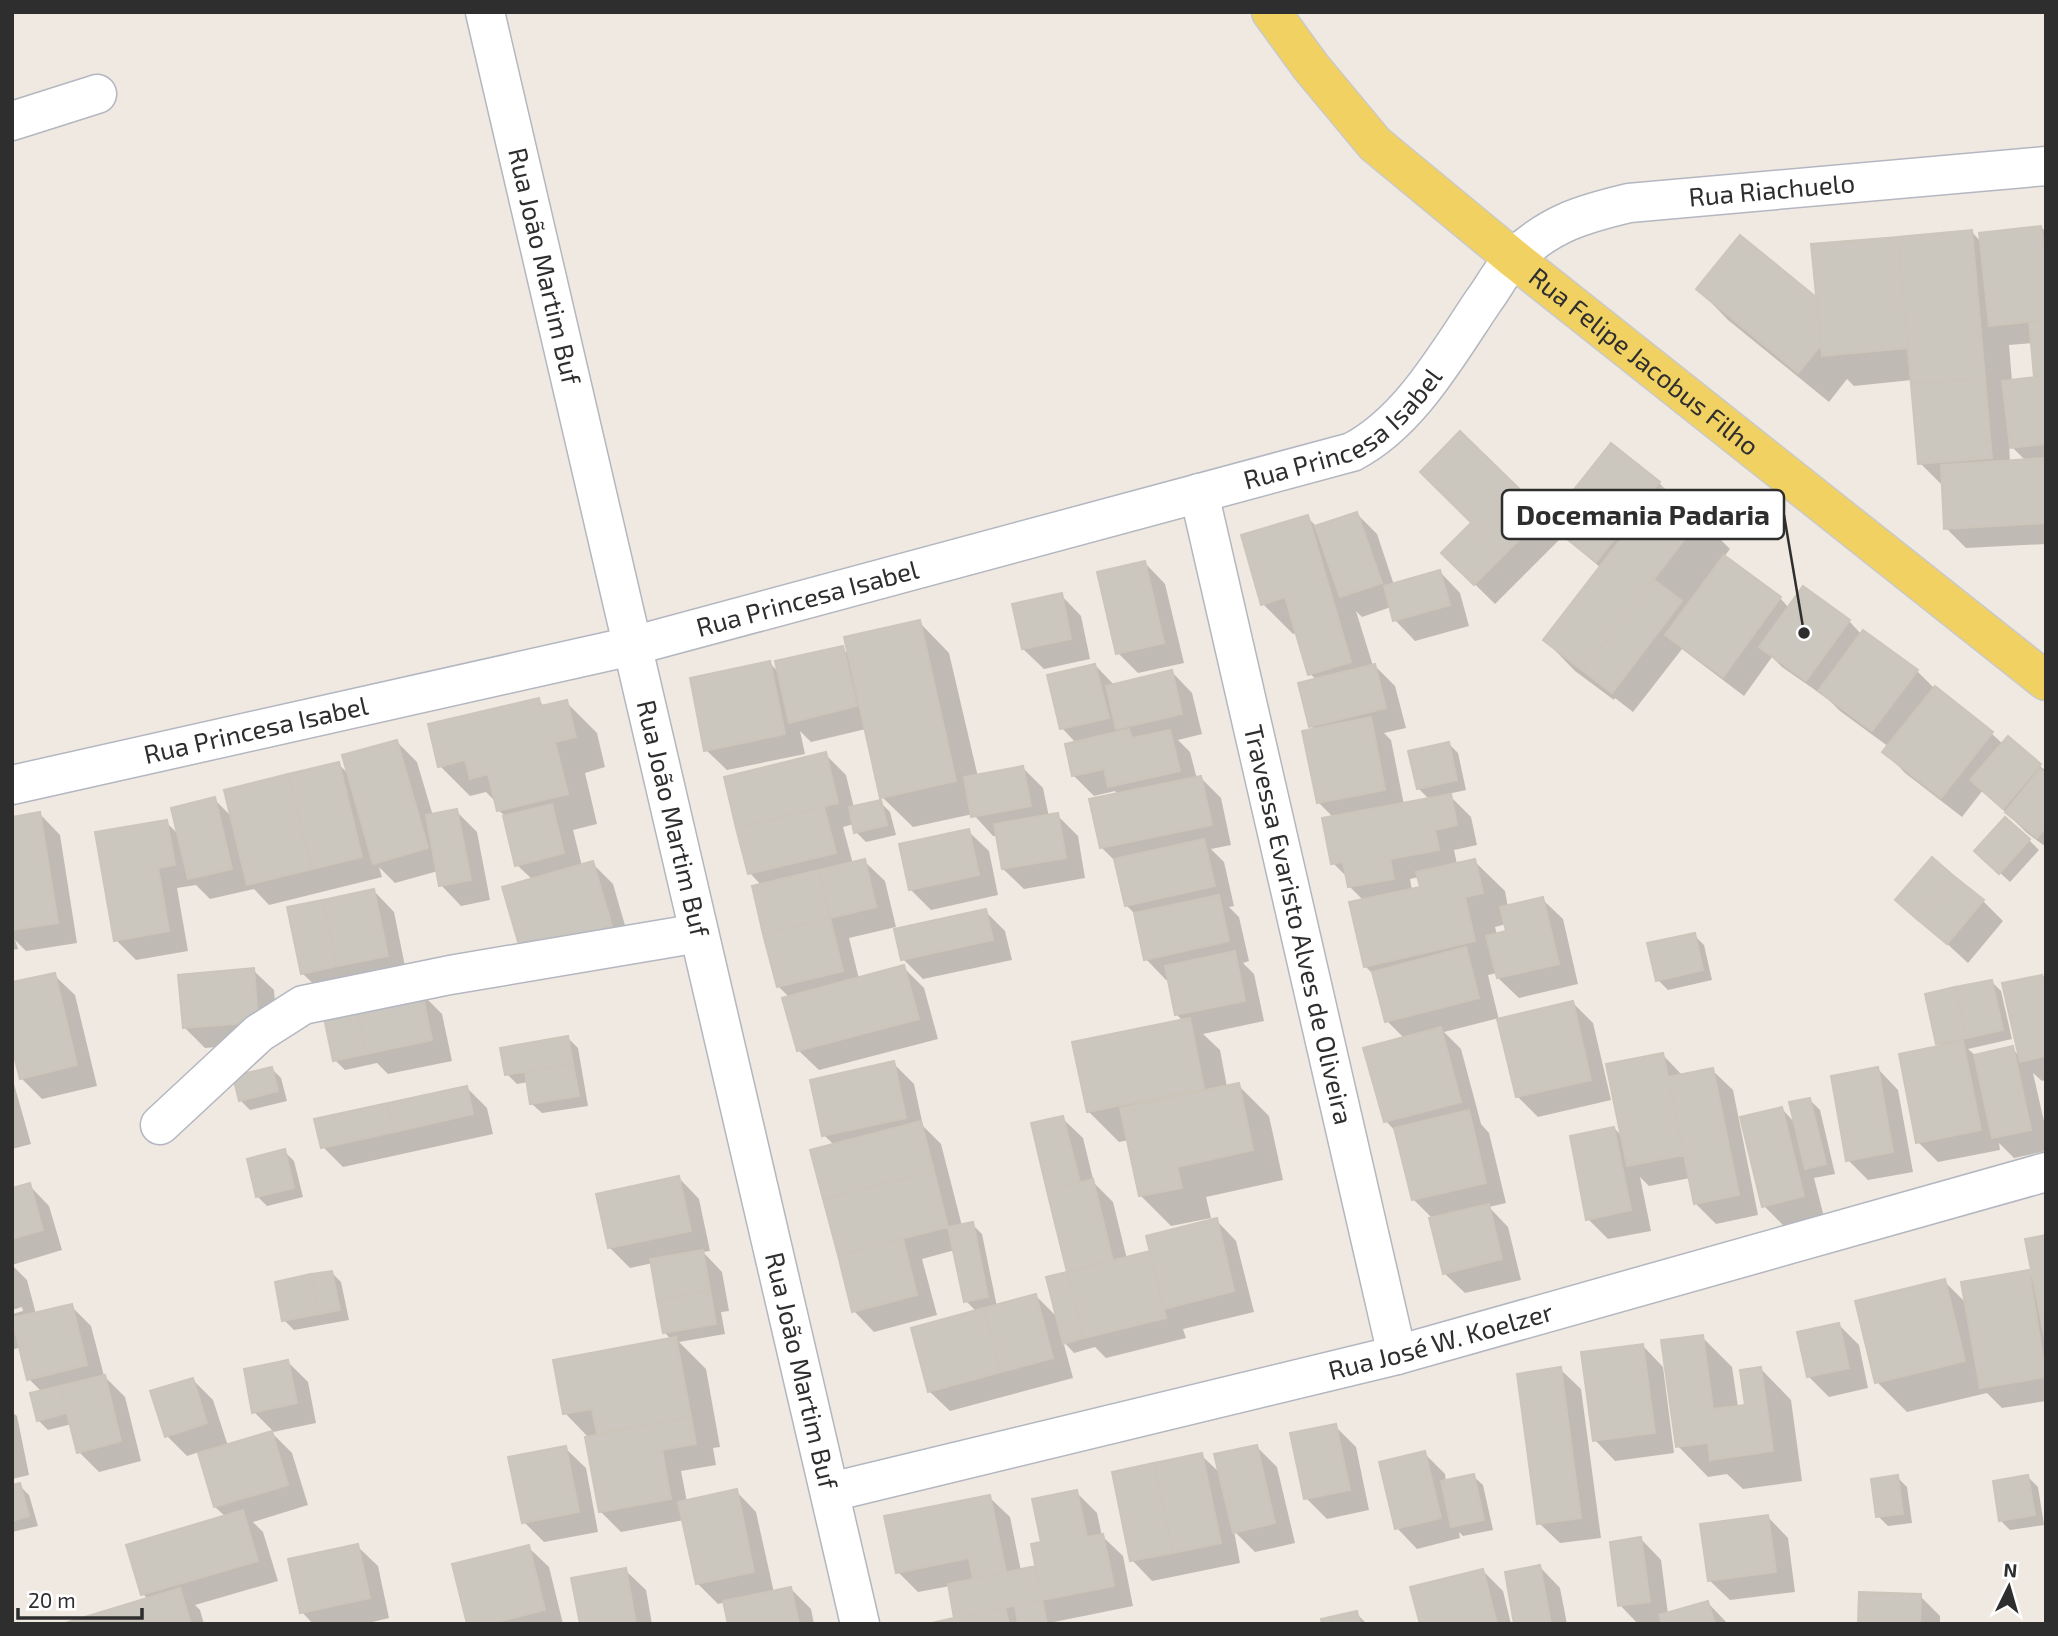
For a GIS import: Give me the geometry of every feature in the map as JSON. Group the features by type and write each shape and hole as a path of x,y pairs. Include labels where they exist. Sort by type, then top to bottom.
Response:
{"main road":[{"name":"Rua Felipe Jacobus Filho","path":"1271,12 1311,67 1375,144 1513,258 2046,681"}],"street":[{"name":"Rua João Martim Buf","path":"485,12 860,1624"},
{"path":"12,121 97,94"},
{"name":"Rua Riachuelo","path":"1513,258 1546,232 1581,215 1629,203 2046,166"},
{"name":"Rua Princesa Isabel","path":"12,785 632,646 1352,452 1383,432 1424,388 1513,258"},
{"name":"Travessa Evaristo Alves de Oliveira","path":"1199,493 1397,1355"},
{"path":"160,1125 259,1033 303,1005 450,975 699,933"},
{"name":"Rua José W. Koelzer","path":"831,1492 1397,1355 2046,1172"}],"building":[{"path":"2041,226 2046,266 2046,320 1989,326 1979,233"},
{"path":"1972,230 1985,378 1911,384 1898,237"},
{"path":"1740,235 1816,297 1821,345 1798,373 1696,289"},
{"path":"1898,237 1908,348 1822,356 1811,244"},
{"path":"2046,320 2046,376 2034,377 2029,321"},
{"path":"2046,376 2046,444 2010,448 2002,381"},
{"path":"1985,378 1992,458 1918,464 1911,384"},
{"path":"1460,431 1545,514 1504,555 1420,472"},
{"path":"1611,443 1660,482 1625,526 1576,487"},
{"path":"2044,458 2046,523 1944,529 1941,465"},
{"path":"1576,487 1625,526 1596,562 1547,523"},
{"path":"1661,487 1701,518 1583,671 1543,640"},
{"path":"1357,512 1382,583 1340,597 1315,526"},
{"path":"1308,515 1351,662 1308,675 1285,597 1261,605 1241,535"},
{"path":"1471,523 1504,555 1474,585 1441,553"},
{"path":"1724,555 1781,597 1723,677 1665,635"},
{"path":"1145,561 1164,643 1116,654 1097,572"},
{"path":"1440,570 1450,605 1393,621 1384,586"},
{"path":"1653,579 1682,601 1612,693 1583,671"},
{"path":"1803,586 1850,620 1806,681 1759,647"},
{"path":"1062,593 1071,639 1022,649 1012,604"},
{"path":"920,620 956,781 880,798 844,637"},
{"path":"1863,630 1918,670 1872,731 1818,691"},
{"path":"843,646 857,706 789,723 775,661"},
{"path":"770,661 785,734 704,751 690,678"},
{"path":"1095,664 1109,718 1060,729 1047,675"},
{"path":"1375,664 1386,708 1309,727 1298,683"},
{"path":"1172,670 1182,714 1116,729 1106,686"},
{"path":"1935,686 1993,732 1941,798 1882,752"},
{"path":"539,698 541,706 567,700 576,737 555,742 568,794 497,811 488,774 470,779 465,760 438,767 428,724"},
{"path":"1371,717 1385,790 1317,803 1302,731"},
{"path":"1129,729 1132,738 1170,730 1180,771 1108,787 1104,769 1072,776 1065,744"},
{"path":"2008,736 2041,764 2003,809 1970,780"},
{"path":"397,740 428,848 373,864 342,755"},
{"path":"1449,742 1457,780 1417,789 1408,751"},
{"path":"826,752 838,803 736,828 724,777"},
{"path":"339,762 362,857 312,869 288,774"},
{"path":"1023,766 1031,806 971,817 964,777"},
{"path":"2040,769 2046,774 2046,827 2037,838 2005,812"},
{"path":"288,774 312,869 247,885 224,790"},
{"path":"1201,776 1212,825 1100,848 1089,799"},
{"path":"1451,794 1457,825 1435,830 1439,850 1390,859 1394,879 1348,887 1343,862 1331,864 1322,818"},
{"path":"215,797 232,869 188,879 171,808"},
{"path":"881,800 887,825 854,833 849,807"},
{"path":"552,804 564,853 515,866 503,816"},
{"path":"824,807 836,853 748,874 736,828"},
{"path":"457,809 471,880 439,886 426,815"},
{"path":"40,812 58,923 12,930 12,817"},
{"path":"1058,813 1066,858 1002,869 994,824"},
{"path":"2005,817 2030,839 1999,874 1974,851"},
{"path":"167,820 175,865 158,868 169,931 114,941 95,832"},
{"path":"969,829 979,875 909,890 899,844"},
{"path":"1204,839 1215,886 1125,906 1114,859"},
{"path":"1932,857 1955,877 1918,920 1895,900"},
{"path":"865,859 876,907 830,918 819,870"},
{"path":"1475,859 1483,893 1465,897 1475,941 1364,967 1349,902 1420,887 1416,872"},
{"path":"593,861 612,926 521,952 502,887"},
{"path":"819,870 830,918 763,934 752,886"},
{"path":"1955,877 1984,900 1947,944 1918,920"},
{"path":"374,889 388,956 337,966 323,900"},
{"path":"1219,895 1229,941 1144,960 1134,913"},
{"path":"1543,897 1559,964 1497,978 1486,936 1506,931 1500,907"},
{"path":"323,900 337,966 301,974 287,907"},
{"path":"986,909 993,940 901,960 894,929"},
{"path":"830,918 843,971 777,987 763,934"},
{"path":"1695,933 1703,970 1656,981 1647,943"},
{"path":"1466,947 1479,998 1385,1022 1372,972"},
{"path":"1235,951 1245,1001 1175,1015 1165,966"},
{"path":"904,965 919,1019 797,1051 782,998"},
{"path":"254,968 258,1022 183,1028 178,975"},
{"path":"55,973 77,1065 20,1079 12,1048 12,982"},
{"path":"2042,975 2046,991 2046,1056 2020,1062 2002,983"},
{"path":"1992,980 2003,1030 1967,1038 1955,987"},
{"path":"1955,987 1967,1038 1936,1044 1925,994"},
{"path":"422,992 432,1040 366,1054 356,1006"},
{"path":"1573,1001 1591,1080 1516,1097 1497,1019"},
{"path":"356,1006 366,1054 333,1061 323,1013"},
{"path":"1190,1018 1204,1089 1087,1112 1072,1042"},
{"path":"1441,1027 1461,1102 1384,1122 1363,1048"},
{"path":"568,1036 573,1064 505,1075 500,1048"},
{"path":"1963,1041 1981,1130 1916,1143 1899,1054"},
{"path":"2013,1046 2031,1130 1992,1138 1974,1055"},
{"path":"1663,1053 1684,1155 1627,1166 1606,1064"},
{"path":"894,1061 906,1118 822,1136 810,1080"},
{"path":"573,1064 579,1096 530,1104 525,1072"},
{"path":"272,1067 278,1091 239,1101 233,1076"},
{"path":"1878,1067 1893,1152 1846,1161 1831,1076"},
{"path":"1713,1068 1739,1195 1694,1204 1668,1077"},
{"path":"1239,1083 1253,1150 1177,1167 1182,1188 1139,1196 1120,1108"},
{"path":"467,1086 473,1114 394,1132 388,1103"},
{"path":"1810,1098 1826,1164 1805,1169 1789,1102"},
{"path":"388,1103 394,1132 321,1148 314,1119"},
{"path":"1782,1107 1804,1196 1762,1207 1740,1117"},
{"path":"1469,1110 1486,1183 1412,1200 1394,1128"},
{"path":"1063,1116 1080,1182 1047,1191 1031,1123"},
{"path":"921,1121 934,1171 823,1199 810,1150"},
{"path":"1614,1127 1631,1210 1586,1220 1570,1136"},
{"path":"285,1149 294,1188 256,1197 247,1159"},
{"path":"934,1171 948,1227 838,1255 823,1199"},
{"path":"679,1176 691,1231 608,1248 596,1194"},
{"path":"1093,1179 1113,1261 1067,1272 1047,1191"},
{"path":"30,1183 43,1230 12,1239 12,1188"},
{"path":"1489,1204 1502,1259 1443,1274 1429,1218"},
{"path":"1217,1218 1234,1291 1164,1309 1146,1236"},
{"path":"973,1222 988,1297 964,1302 948,1227"},
{"path":"2046,1235 2046,1345 2025,1239"},
{"path":"903,1239 917,1295 852,1312 838,1255"},
{"path":"703,1250 710,1290 657,1300 650,1259"},
{"path":"1150,1251 1166,1318 1084,1338 1067,1272"},
{"path":"2029,1270 2046,1377 1980,1388 1961,1282"},
{"path":"332,1271 340,1310 319,1314 311,1274"},
{"path":"1067,1272 1084,1338 1063,1344 1046,1277"},
{"path":"311,1274 319,1314 282,1321 275,1282"},
{"path":"1945,1279 1965,1361 1875,1383 1855,1301"},
{"path":"710,1290 716,1324 663,1333 657,1300"},
{"path":"1036,1294 1053,1358 1001,1372 984,1308"},
{"path":"72,1304 87,1365 27,1380 12,1318"},
{"path":"984,1308 1001,1372 928,1392 911,1328"},
{"path":"1839,1323 1849,1368 1807,1377 1797,1332"},
{"path":"1703,1335 1713,1409 1745,1405 1740,1370 1761,1367 1773,1451 1710,1460 1708,1443 1676,1447 1661,1340"},
{"path":"676,1337 691,1417 597,1434 592,1409 563,1414 553,1360"},
{"path":"1643,1344 1655,1433 1593,1441 1581,1352"},
{"path":"288,1360 297,1403 252,1413 244,1369"},
{"path":"1561,1367 1581,1518 1537,1524 1517,1374"},
{"path":"105,1375 121,1441 77,1453 60,1386"},
{"path":"193,1378 207,1423 165,1437 150,1391"},
{"path":"60,1386 67,1413 37,1421 30,1393"},
{"path":"691,1417 696,1444 662,1450 671,1499 599,1512 585,1437"},
{"path":"1336,1424 1350,1490 1304,1499 1290,1433"},
{"path":"272,1431 288,1485 214,1507 198,1453"},
{"path":"1257,1445 1275,1523 1233,1533 1214,1454"},
{"path":"566,1446 579,1512 522,1523 508,1457"},
{"path":"1425,1451 1441,1518 1395,1529 1379,1462"},
{"path":"1202,1453 1221,1543 1173,1553 1154,1463"},
{"path":"1154,1463 1173,1553 1130,1561 1112,1472"},
{"path":"1474,1474 1484,1520 1451,1527 1441,1481"},
{"path":"1898,1475 1903,1514 1876,1517 1871,1479"},
{"path":"2028,1475 2035,1515 1999,1521 1993,1481"},
{"path":"20,1483 29,1516 12,1521 12,1485"},
{"path":"737,1489 754,1572 696,1584 678,1502"},
{"path":"1077,1490 1087,1537 1103,1534 1114,1586 1042,1600 1031,1544 1041,1542 1032,1499"},
{"path":"990,1495 1006,1572 973,1579 969,1558 896,1573 884,1516"},
{"path":"243,1510 258,1561 141,1595 126,1545"},
{"path":"1768,1515 1776,1572 1708,1581 1700,1524"},
{"path":"1641,1537 1650,1602 1618,1606 1610,1542"},
{"path":"358,1544 370,1598 300,1613 288,1559"},
{"path":"529,1545 545,1610 489,1624 467,1624 452,1564"},
{"path":"1540,1565 1551,1624 1514,1624 1505,1572"},
{"path":"1036,1566 1042,1600 954,1618 948,1584"},
{"path":"626,1568 636,1624 580,1624 571,1578"},
{"path":"1483,1569 1497,1624 1420,1624 1410,1587"},
{"path":"791,1587 799,1624 728,1624 723,1601"},
{"path":"180,1588 191,1624 62,1624"},
{"path":"1859,1592 1921,1594 1920,1624 1858,1624"},
{"path":"1042,1600 1047,1624 1018,1624 1015,1606"},
{"path":"1708,1601 1715,1624 1662,1624 1659,1615"},
{"path":"1005,1607 1009,1624 927,1624 954,1618"},
{"path":"1357,1611 1360,1624 1322,1624 1321,1619"}],"place":[{"name":"Docemania Padaria","path":"1804,633"}]}
